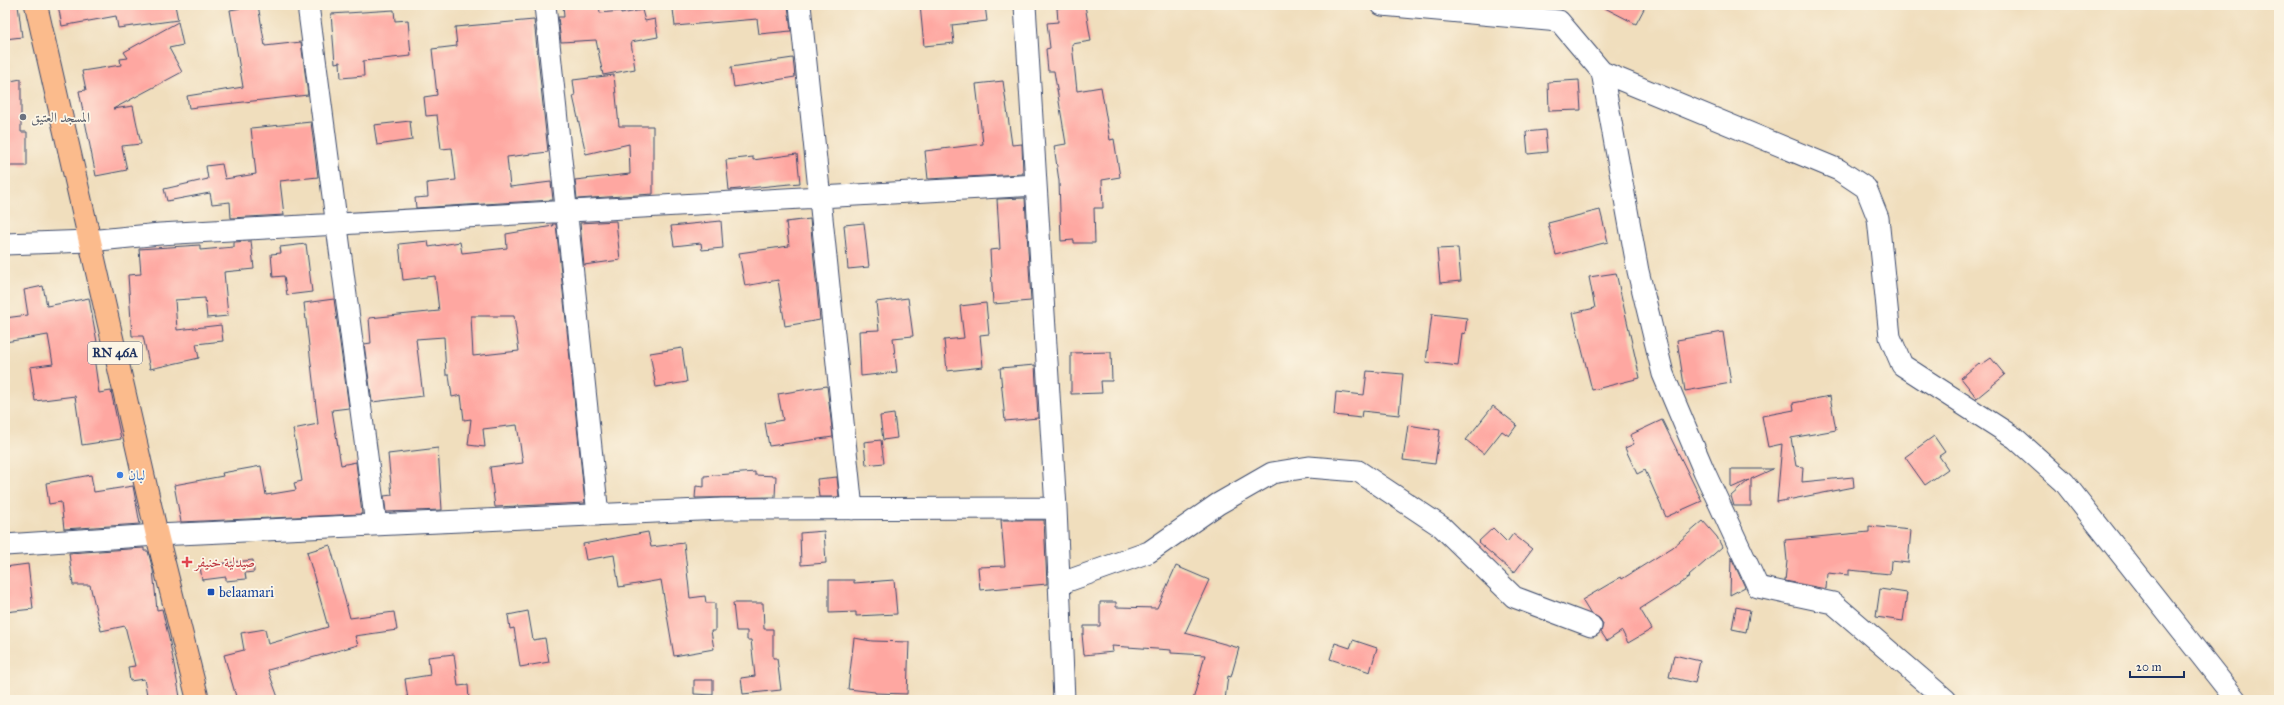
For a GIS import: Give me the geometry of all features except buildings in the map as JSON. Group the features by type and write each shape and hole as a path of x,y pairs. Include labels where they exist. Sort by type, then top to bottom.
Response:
{"main road":[{"name":"RN 46A","path":"36,5 157,535 198,700"}],"street":[{"path":"308,5 376,525"},
{"path":"546,5 598,515"},
{"path":"800,5 852,509"},
{"path":"1025,5 1056,508 1064,700"},
{"path":"1382,5 1559,21 1602,72 1839,170 1866,188 1878,218 1890,337 1902,365 2015,438 2064,482 2236,700"},
{"path":"1602,72 1638,271 1663,374 1704,471 1758,587 1833,603 1946,700"},
{"path":"5,244 89,241 160,234 1036,185"},
{"path":"1059,584 1149,552 1218,504 1272,472 1309,467 1358,471 1442,527 1514,597 1591,626"},
{"path":"5,545 157,535 722,509 1056,508"}],"place":[{"name":"المسجد العتيق","path":"23,117"},
{"name":"لبان","path":"120,475"},
{"name":"صيدلية خنيفر","path":"187,562"},
{"name":"belaamari","path":"211,592"}]}
